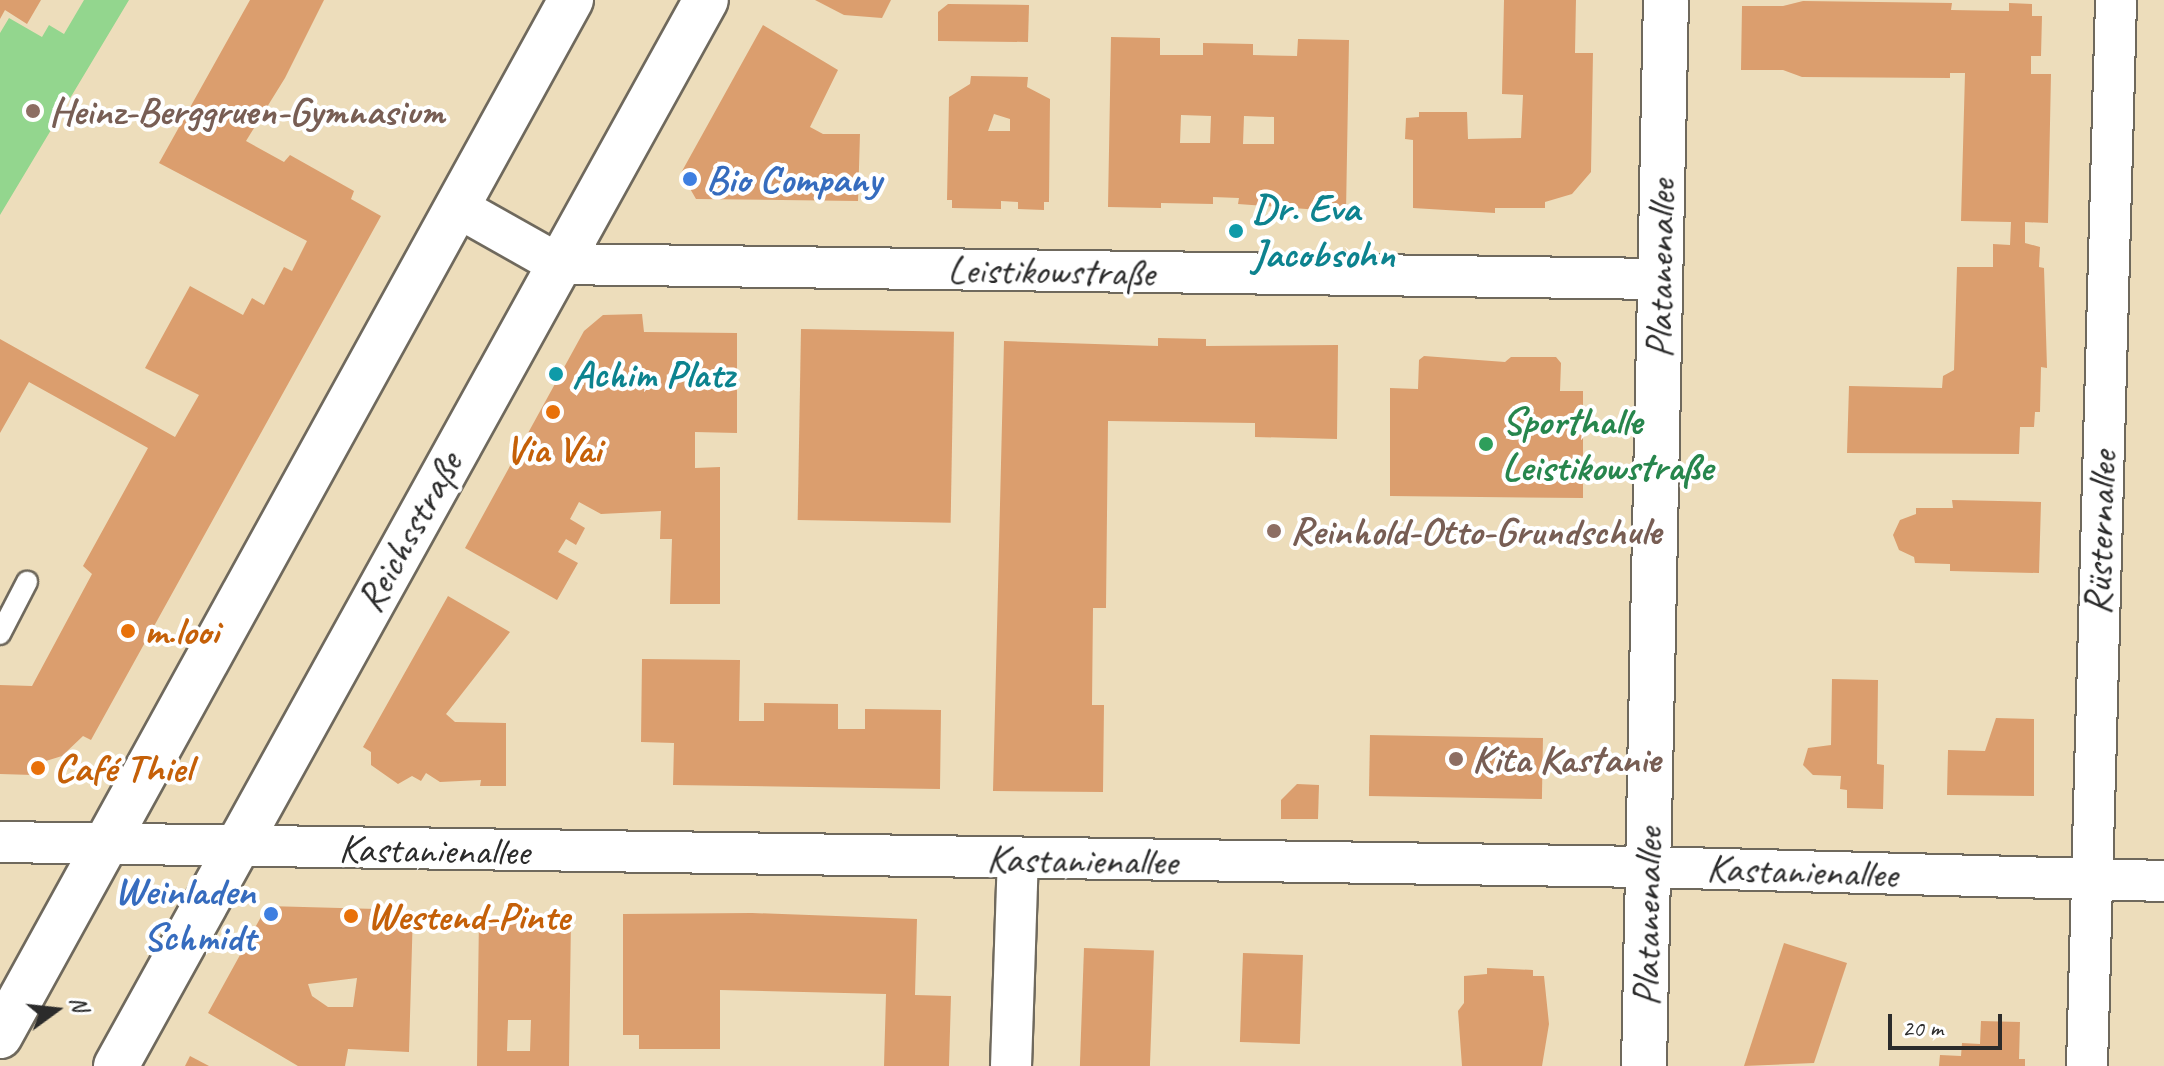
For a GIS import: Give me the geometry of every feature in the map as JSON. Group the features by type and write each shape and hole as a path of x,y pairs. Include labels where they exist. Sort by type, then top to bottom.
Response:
{"main road":[{"path":"0,1036 571,0"},
{"name":"Reichsstraße","path":"116,1066 706,0"},
{"name":"Platanenallee","path":"1644,1066 1666,0"}],"street":[{"name":"Rüsternallee","path":"2087,1066 2116,0"},
{"name":"Leistikowstraße","path":"457,207 558,264 1660,279"},
{"name":"Kastanienallee","path":"0,842 1018,860 1647,867 2164,881"},
{"path":"1011,1066 1018,860"}],"lane":[{"path":"0,634 27,582"}],"green space":[{"name":"Heinz-Berggruen-Gymnasium","path":"84,0 129,0 0,215 0,33 9,18 42,37 49,25 64,34"}],"building":[{"path":"0,0 41,0 27,24 5,10 0,19"},
{"path":"250,0 324,0 285,78 246,141 284,162 290,155 354,191 351,199 381,216 91,740 83,736 62,756 33,765 33,775 0,774 0,685 32,686 92,574 83,566 148,448 29,382 0,433 0,339 175,437 199,395 145,368 190,286 243,315 252,298 264,305 284,267 292,271 307,241 159,163"},
{"path":"815,0 891,0 882,18 844,15"},
{"path":"1504,0 1576,0 1575,53 1593,53 1591,172 1572,194 1545,202 1545,208 1495,208 1495,213 1413,208 1413,140 1405,139 1406,118 1419,117 1419,112 1467,112 1468,139 1521,138 1523,95 1502,94"},
{"path":"1803,1 1952,3 1951,10 2009,11 2009,3 2032,4 2032,16 2042,16 2041,56 2031,56 2031,74 2051,74 2048,223 2025,222 2025,243 2040,247 2039,267 2044,268 2047,368 2041,367 2040,412 2035,412 2034,427 2020,427 2019,454 1847,453 1849,386 1942,388 1943,376 1954,370 1957,267 1993,267 1993,244 2010,245 2011,222 1961,221 1965,73 1950,73 1950,78 1802,77 1783,70 1741,70 1742,6 1783,6"},
{"path":"948,4 1029,5 1028,42 938,41 938,12"},
{"path":"763,25 838,70 810,127 823,134 860,134 858,201 696,199 681,173"},
{"path":"1111,37 1160,38 1160,55 1203,55 1203,43 1253,44 1253,55 1297,56 1298,39 1349,40 1346,212 1238,204 1239,198 1213,197 1213,204 1161,203 1161,208 1108,207","holes":["1181,115 1211,116 1210,143 1180,143","1244,116 1274,117 1274,144 1243,144"]},
{"path":"971,76 1028,77 1027,87 1050,99 1049,202 1044,202 1044,210 1018,209 1018,202 1001,201 1001,209 952,208 952,200 947,200 949,97 970,84","holes":["994,114 1010,119 1010,131 988,131"]},
{"path":"642,314 644,332 737,333 737,433 695,432 695,468 720,467 720,604 670,604 672,539 660,539 661,511 601,514 579,502 570,519 585,528 576,545 566,539 558,552 578,563 557,600 465,548 584,331 603,315"},
{"path":"801,329 954,332 951,523 798,520"},
{"path":"1158,338 1206,339 1206,346 1338,345 1337,439 1255,437 1255,423 1108,421 1106,608 1093,608 1092,705 1104,705 1103,792 993,791 1004,341 1158,346"},
{"name":"Sporthalle Leistikowstraße","path":"1424,356 1505,362 1511,357 1556,357 1561,363 1560,391 1583,391 1583,498 1390,496 1390,388 1418,389 1419,360"},
{"path":"1952,500 2041,502 2039,573 1950,571 1950,564 1915,563 1914,557 1899,550 1893,535 1900,520 1916,514 1916,508 1953,508"},
{"path":"448,596 510,632 446,714 455,722 506,723 506,786 480,786 481,780 440,782 426,773 421,781 412,776 398,784 371,765 371,752 363,747"},
{"path":"642,659 740,660 739,721 764,721 764,703 838,704 838,729 865,729 865,709 941,710 940,789 673,785 674,743 641,742"},
{"path":"1832,679 1878,680 1877,764 1884,765 1883,809 1847,808 1847,790 1840,789 1841,776 1813,775 1803,765 1808,748 1831,745"},
{"path":"1996,718 2034,719 2034,796 1947,795 1948,750 1985,751"},
{"path":"1370,735 1543,738 1542,799 1369,796"},
{"path":"1297,784 1319,785 1318,819 1281,819 1281,800"},
{"path":"267,906 413,910 409,1052 348,1049 345,1066 298,1066 208,1013","holes":["357,978 353,1007 328,1007 312,996 308,984"]},
{"path":"752,913 917,919 915,995 951,996 949,1066 884,1066 886,994 720,990 720,1049 639,1049 639,1035 623,1035 623,914"},
{"path":"479,916 571,917 569,1066 477,1066","holes":["508,1020 531,1020 530,1051 507,1051"]},
{"path":"1784,943 1847,963 1814,1063 1744,1066"},
{"path":"1084,948 1154,950 1150,1066 1080,1066"},
{"path":"1243,953 1303,955 1300,1044 1240,1042"},
{"path":"1487,968 1533,970 1533,976 1544,976 1549,1024 1542,1066 1462,1066 1458,1011 1464,1003 1464,976 1487,974"},
{"path":"1981,1021 2020,1022 2019,1059 2025,1059 2025,1066 1939,1066 1940,1055 1961,1056 1962,1043 1980,1044"},
{"path":"190,1056 209,1066 185,1066"}],"place":[{"name":"Heinz-Berggruen-Gymnasium","path":"33,111"},
{"name":"Bio Company","path":"690,179"},
{"name":"Dr. Eva Jacobsohn","path":"1236,231"},
{"name":"Achim Platz","path":"556,374"},
{"name":"Via Vai","path":"553,412"},
{"name":"Sporthalle Leistikowstraße","path":"1486,444"},
{"name":"Reinhold-Otto-Grundschule","path":"1274,531"},
{"name":"m.looi","path":"128,631"},
{"name":"Kita Kastanie","path":"1456,759"},
{"name":"Café Thiel","path":"38,768"},
{"name":"Weinladen Schmidt","path":"271,914"},
{"name":"Westend-Pinte","path":"351,916"}]}
